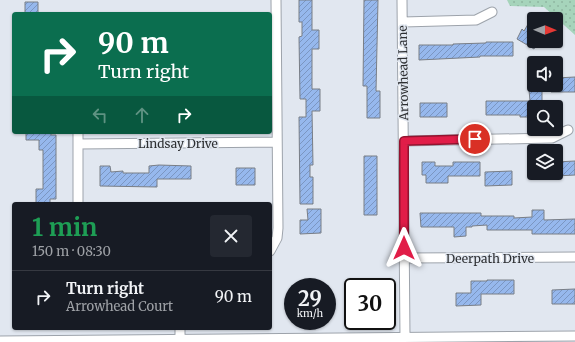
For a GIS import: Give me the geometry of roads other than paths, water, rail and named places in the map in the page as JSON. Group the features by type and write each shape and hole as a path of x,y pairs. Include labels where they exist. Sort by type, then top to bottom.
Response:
{"street":[{"path":"272,247 277,238 278,228 273,25 276,0"},
{"name":"Arrowhead Lane","path":"402,0 405,337"},
{"path":"403,22 476,20 492,12"},
{"path":"404,141 552,138 568,130"},
{"path":"78,134 78,202"},
{"name":"Lindsay Drive","path":"78,144 277,142"},
{"name":"Deerpath Drive","path":"404,258 575,257"},
{"path":"180,330 180,341"},
{"path":"0,341 180,341 575,336"}]}
